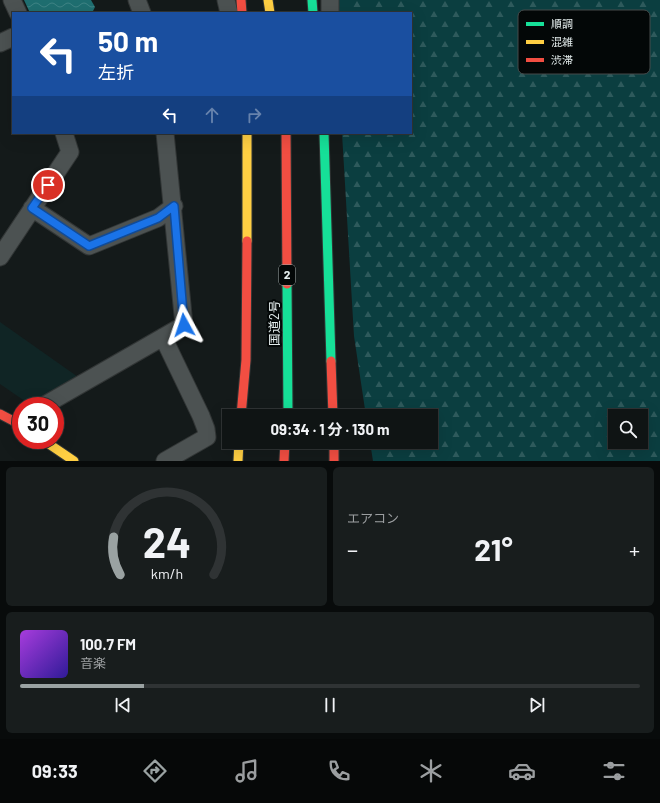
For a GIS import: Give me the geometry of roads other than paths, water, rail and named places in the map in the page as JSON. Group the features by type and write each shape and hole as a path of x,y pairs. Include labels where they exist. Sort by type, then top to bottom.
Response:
{"main road":[{"path":"241,0 242,12"},
{"path":"268,0 270,12"},
{"path":"312,0 313,12"},
{"name":"国道2号","path":"286,134 288,409"},
{"path":"324,134 333,409"},
{"path":"242,409 246,360 246,138"},
{"path":"0,414 12,419"},
{"path":"56,449 74,461"},
{"path":"238,461 239,449"},
{"path":"284,461 285,449"},
{"path":"334,449 334,461"}],"street":[{"path":"12,0 18,12"},
{"path":"137,0 142,12"},
{"path":"226,0 229,12"},
{"path":"330,0 330,12"},
{"path":"0,43 12,37"},
{"path":"0,255 70,152 64,134"},
{"path":"59,397 184,325 174,206 165,134"},
{"path":"32,208 89,246 158,218 174,206"},
{"path":"163,337 201,416 206,428 207,437 165,461"}],"water":[{"path":"24,0 91,0 95,7 92,12 30,12"}]}
